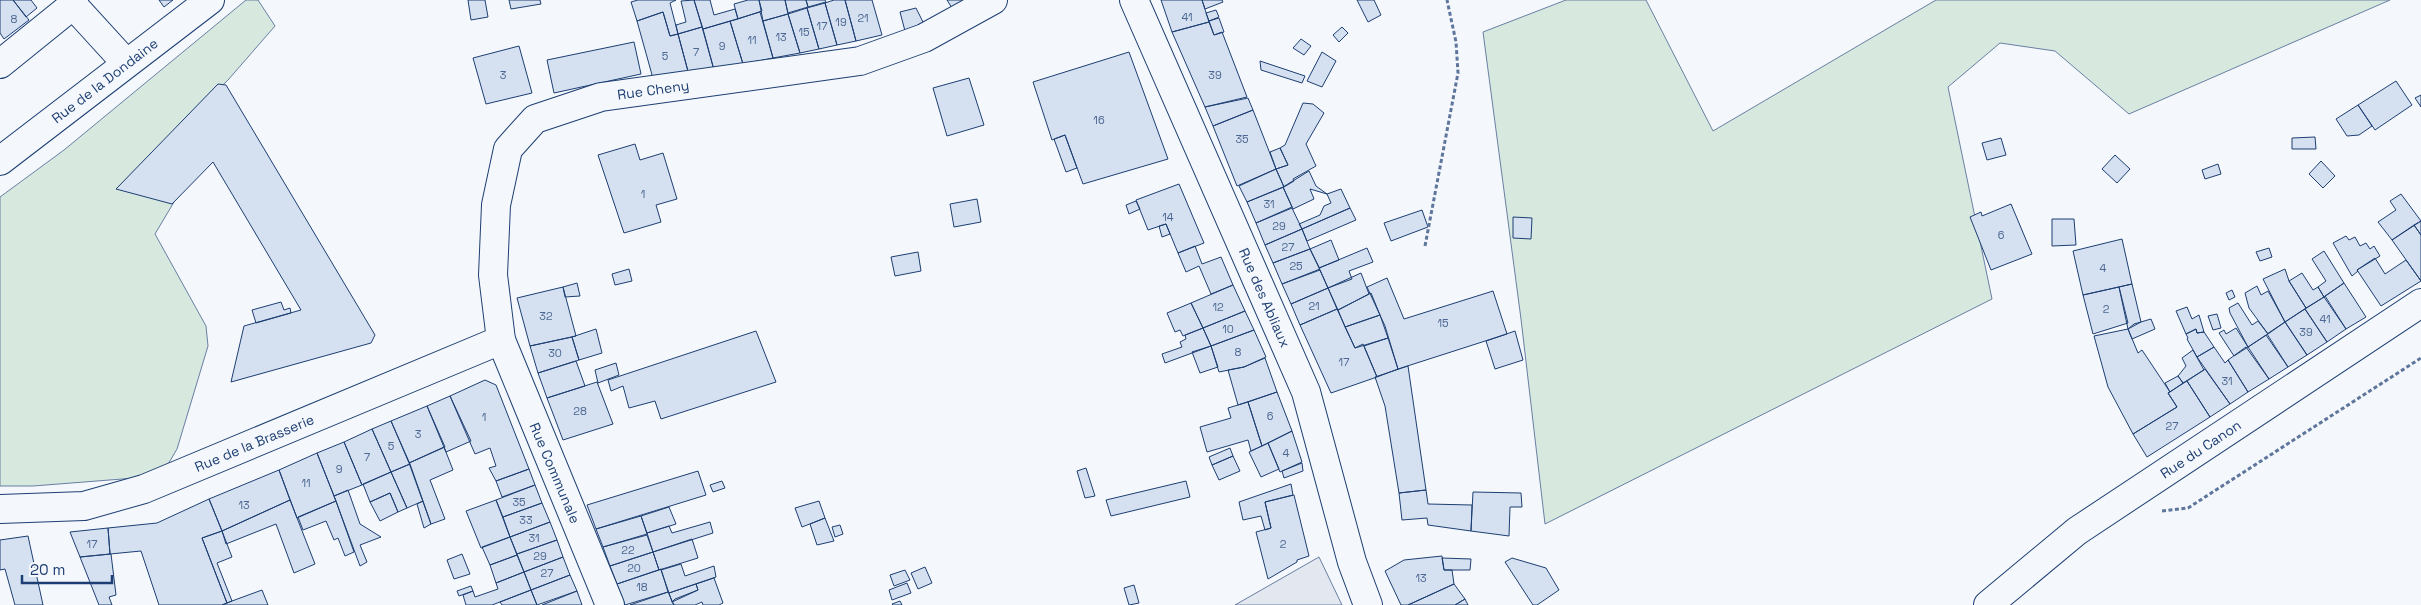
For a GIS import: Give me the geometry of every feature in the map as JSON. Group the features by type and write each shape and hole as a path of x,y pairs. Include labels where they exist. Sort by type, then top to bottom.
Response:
{"street":[{"name":"Rue de la Dondaine","path":"0,162 210,0"},
{"name":"Rue Cheny","path":"501,340 493,275 496,205 508,149 535,119 601,97 860,62 924,38 993,0"},
{"name":"Rue des Abliaux","path":"1134,0 1306,392 1352,562 1368,605"},
{"path":"0,64 73,2 126,63"},
{"name":"Rue du Canon","path":"1988,605 2077,531 2421,303"},
{"name":"Rue de la Brasserie","path":"0,509 84,506 144,489 501,340"},
{"name":"Rue Communale","path":"501,340 610,605"}],"path":[{"path":"1425,246 1458,73 1456,42 1447,0"},
{"path":"2156,512 2188,508 2421,358"}],"shaded area":[{"path":"246,0 258,0 275,26 228,80 118,187 174,202 155,234 206,326 208,346 177,449 167,466 135,478 33,486 0,486 0,197 64,150"},
{"path":"1566,0 1646,0 1713,131 1936,0 2390,0 2129,114 2055,51 2000,43 1948,87 1992,299 1545,524 1521,319 1483,32"},
{"path":"1319,557 1342,605 1235,605"}],"building":[{"path":"0,0 13,0 29,20 4,39 0,33"},
{"path":"13,0 31,0 37,8 26,17"},
{"path":"159,0 173,0 164,7"},
{"path":"468,0 485,0 488,17 471,20"},
{"path":"509,0 540,0 541,4 511,9"},
{"path":"638,0 676,0 670,3 678,34 670,36 663,12 637,21 631,2"},
{"path":"694,0 710,0 714,15 735,9 738,19 703,29"},
{"path":"694,0 702,27 678,34 676,25 686,22 681,1"},
{"path":"748,0 759,0 762,11 738,19 734,4"},
{"path":"759,0 785,0 788,14 763,21"},
{"path":"785,0 806,0 808,7 788,13"},
{"path":"806,0 825,0 826,2 808,7"},
{"path":"834,0 845,0 856,41 837,45 825,3"},
{"path":"845,0 872,0 882,35 856,41"},
{"path":"947,0 976,0 955,13"},
{"path":"1161,0 1202,0 1209,22 1172,32"},
{"path":"1202,0 1222,0 1223,2 1205,9"},
{"path":"1357,0 1374,0 1381,15 1368,22"},
{"path":"825,3 837,45 819,49 807,8"},
{"path":"807,8 819,49 800,53 788,14"},
{"path":"916,8 925,26 905,31 900,12"},
{"path":"1216,10 1219,17 1209,21 1206,13"},
{"path":"663,12 670,36 678,34 689,75 654,82 637,21"},
{"path":"760,12 773,58 743,64 730,21"},
{"path":"788,14 800,53 773,58 763,21"},
{"path":"1219,18 1224,32 1214,35 1209,21"},
{"path":"730,21 743,64 714,70 703,29"},
{"path":"1209,22 1214,35 1222,32 1247,97 1205,107 1172,32"},
{"path":"702,27 714,70 689,75 678,34"},
{"path":"1342,27 1348,33 1339,42 1333,35"},
{"path":"1301,39 1311,46 1304,55 1293,48"},
{"path":"634,42 641,74 554,93 547,60"},
{"path":"519,46 532,93 486,104 473,58"},
{"path":"1129,52 1168,159 1083,184 1065,135 1052,140 1033,82"},
{"path":"1322,52 1336,61 1322,87 1307,81"},
{"path":"1260,61 1305,76 1302,83 1261,70"},
{"path":"969,78 984,125 947,136 933,88"},
{"path":"2396,81 2412,105 2375,130 2358,105"},
{"path":"218,84 226,85 375,335 371,343 231,382 244,326 301,310 213,162 172,204 116,189"},
{"path":"2421,95 2421,107 2415,98"},
{"path":"1248,98 1253,110 1213,126 1205,107"},
{"path":"1303,103 1313,104 1324,113 1306,144 1316,166 1293,179 1294,181 1284,187 1276,169 1288,165 1280,148 1285,145"},
{"path":"2358,105 2372,126 2359,135 2347,136 2336,119"},
{"path":"1253,110 1276,169 1237,186 1213,126"},
{"path":"1065,135 1077,168 1066,172 1054,139"},
{"path":"2315,137 2316,149 2292,149 2292,138"},
{"path":"2001,138 2006,155 1987,160 1982,143"},
{"path":"635,144 640,160 663,153 677,199 656,205 661,222 624,233 598,155"},
{"path":"1280,148 1288,165 1276,169 1270,152"},
{"path":"2115,155 2130,169 2117,183 2102,169"},
{"path":"2321,161 2335,176 2323,188 2309,174"},
{"path":"2218,164 2221,174 2205,179 2202,170"},
{"path":"1276,169 1284,187 1247,202 1239,186"},
{"path":"1309,171 1316,186 1327,194 1310,189 1314,199 1293,209 1283,187"},
{"path":"1179,184 1204,243 1178,253 1166,224 1148,230 1136,200"},
{"path":"1283,187 1292,207 1256,223 1247,202"},
{"path":"1341,189 1350,208 1302,229 1299,224 1320,215 1324,206 1331,203 1327,194"},
{"path":"2401,194 2421,221 2392,240 2378,222 2396,210 2390,201"},
{"path":"977,199 981,222 954,227 950,204"},
{"path":"1136,201 1140,209 1129,214 1126,205"},
{"path":"2011,204 2032,254 1991,270 1970,217 1981,212 1982,216"},
{"path":"1292,208 1302,229 1265,245 1256,223"},
{"path":"1350,208 1356,220 1307,241 1302,229"},
{"path":"1422,210 1428,227 1391,241 1384,223"},
{"path":"1513,217 1532,218 1531,239 1513,238"},
{"path":"2052,219 2074,219 2076,245 2052,246"},
{"path":"2421,221 2421,235 2414,225"},
{"path":"1166,224 1170,234 1162,237 1159,226"},
{"path":"2414,225 2421,235 2421,281 2392,240"},
{"path":"1302,229 1310,249 1273,263 1265,245"},
{"path":"2346,236 2349,240 2355,237 2360,246 2366,243 2370,249 2374,246 2380,256 2357,270 2352,276 2333,243"},
{"path":"2122,239 2132,284 2083,295 2073,251"},
{"path":"1331,240 1339,260 1319,268 1310,249"},
{"path":"1195,246 1202,264 1221,257 1233,285 1211,294 1199,266 1186,272 1178,253"},
{"path":"1367,248 1373,262 1349,271 1352,279 1328,288 1319,268"},
{"path":"2269,248 2272,257 2260,261 2256,252"},
{"path":"1310,249 1320,269 1282,284 1273,263"},
{"path":"2324,251 2344,283 2324,297 2318,287 2326,281 2312,259"},
{"path":"918,252 921,271 895,276 891,257"},
{"path":"2375,258 2385,274 2406,260 2421,281 2381,306 2357,270"},
{"path":"629,269 632,281 615,285 612,274"},
{"path":"2285,269 2289,281 2306,308 2285,322 2263,279"},
{"path":"1320,270 1328,288 1291,304 1282,284"},
{"path":"1361,273 1369,294 1338,310 1328,288"},
{"path":"2302,273 2313,290 2318,287 2324,297 2306,308 2289,281"},
{"path":"1387,278 1404,319 1493,291 1507,334 1398,369 1385,326 1367,287"},
{"path":"577,283 580,296 565,297 563,287"},
{"path":"2344,283 2366,317 2346,329 2325,296"},
{"path":"2132,284 2141,322 2128,329 2119,287"},
{"path":"1233,285 1245,311 1203,328 1191,303"},
{"path":"2257,286 2261,295 2268,291 2285,322 2268,334 2249,308 2245,293"},
{"path":"563,287 576,336 530,346 517,298"},
{"path":"2119,287 2128,323 2093,334 2083,295"},
{"path":"1328,288 1337,309 1300,325 1291,304"},
{"path":"2232,290 2235,297 2229,300 2226,293"},
{"path":"1371,293 1380,315 1345,327 1338,310"},
{"path":"2324,297 2346,329 2327,342 2305,309"},
{"path":"281,302 284,310 290,308 291,313 256,323 252,310"},
{"path":"1191,303 1203,328 1183,336 1180,330 1175,332 1167,313"},
{"path":"2238,303 2252,325 2258,321 2268,334 2248,347 2230,313 2229,308"},
{"path":"2187,307 2192,319 2199,315 2204,332 2197,333 2196,329 2186,334 2176,311"},
{"path":"1337,309 1355,348 1363,344 1377,377 1331,393 1300,325"},
{"path":"2305,309 2327,342 2307,355 2285,322"},
{"path":"1245,311 1254,330 1211,346 1203,328"},
{"path":"2217,314 2221,328 2213,330 2208,316"},
{"path":"1380,315 1388,338 1355,348 1345,327"},
{"path":"2151,319 2155,329 2132,339 2128,329 2134,324"},
{"path":"2285,322 2307,355 2288,367 2267,334"},
{"path":"1203,328 1211,346 1165,363 1162,354 1182,347 1180,342 1186,339 1185,335"},
{"path":"2236,328 2248,347 2234,356 2219,333 2224,330 2226,334"},
{"path":"596,329 602,353 579,360 572,337"},
{"path":"2128,329 2138,353 2142,350 2170,392 2168,393 2177,407 2133,434 2108,387 2094,336"},
{"path":"2196,329 2197,333 2204,332 2214,347 2197,357 2186,334"},
{"path":"1254,330 1266,357 1244,367 1219,372 1211,346"},
{"path":"756,331 776,382 661,419 655,401 629,408 623,386 611,391 608,380"},
{"path":"1515,331 1523,360 1495,369 1486,341"},
{"path":"2266,335 2288,367 2269,379 2248,347"},
{"path":"572,337 579,360 538,373 530,346"},
{"path":"1388,338 1398,369 1377,377 1364,346"},
{"path":"1211,346 1218,367 1200,373 1192,352"},
{"path":"2214,347 2225,363 2228,360 2248,392 2230,404 2197,357"},
{"path":"2246,347 2269,379 2248,392 2228,360"},
{"path":"2193,350 2204,370 2183,383 2178,376 2186,366 2182,358"},
{"path":"1265,358 1277,392 1238,405 1228,370 1244,367"},
{"path":"576,361 585,386 547,398 538,373"},
{"path":"616,363 619,375 598,383 595,370"},
{"path":"1408,366 1426,490 1399,493 1385,406 1375,377"},
{"path":"2205,369 2230,404 2210,417 2187,381"},
{"path":"2178,376 2183,383 2170,392 2165,383"},
{"path":"485,380 496,385 529,469 496,481 489,468 496,466 490,448 475,454 450,396"},
{"path":"2187,381 2210,417 2147,457 2133,434 2177,407 2168,393"},
{"path":"597,382 613,424 563,440 547,398"},
{"path":"1277,392 1292,431 1262,446 1248,402"},
{"path":"450,396 471,441 446,452 427,406"},
{"path":"1248,402 1262,446 1251,451 1248,440 1207,452 1200,427 1231,418 1228,408"},
{"path":"427,406 445,447 409,463 391,421"},
{"path":"391,421 410,464 391,472 372,429"},
{"path":"372,429 391,472 362,485 344,442"},
{"path":"1292,431 1302,462 1280,472 1268,443"},
{"path":"344,442 362,485 334,496 317,453"},
{"path":"1268,443 1279,469 1261,477 1249,452"},
{"path":"444,447 453,470 430,480 445,519 431,524 409,463"},
{"path":"1230,448 1233,456 1212,465 1209,457"},
{"path":"317,453 336,501 297,518 279,470"},
{"path":"1233,456 1240,471 1219,480 1212,465"},
{"path":"1302,463 1303,471 1284,478 1282,471"},
{"path":"410,464 423,501 407,508 391,472"},
{"path":"1086,468 1095,496 1085,498 1077,471"},
{"path":"529,469 535,485 502,497 496,481"},
{"path":"279,470 290,500 222,531 209,499"},
{"path":"698,471 706,495 596,529 587,505"},
{"path":"391,472 407,508 398,512 390,493 370,502 363,484"},
{"path":"722,481 725,488 713,492 710,485"},
{"path":"1186,481 1190,497 1111,516 1106,500"},
{"path":"1291,484 1293,495 1265,502 1271,528 1265,530 1261,516 1243,520 1239,502"},
{"path":"535,485 542,503 503,517 496,500"},
{"path":"348,490 360,524 381,537 360,545 367,562 360,566 334,496"},
{"path":"1426,490 1428,504 1472,505 1471,531 1428,525 1427,518 1402,520 1399,493"},
{"path":"1473,492 1521,493 1522,507 1510,507 1509,536 1471,531"},
{"path":"390,493 398,512 380,521 370,502"},
{"path":"1294,495 1309,556 1297,560 1297,562 1268,579 1256,532 1271,528 1265,502"},
{"path":"209,499 222,531 202,538 227,603 222,605 159,605 141,551 110,554 108,528 157,523"},
{"path":"290,500 315,564 294,573 276,524 226,544 222,531"},
{"path":"496,500 510,537 481,548 466,511"},
{"path":"336,501 354,552 345,556 338,538 334,540 326,521 303,530 298,517"},
{"path":"423,501 431,524 424,528 417,504"},
{"path":"819,501 825,518 802,527 795,508"},
{"path":"542,503 550,522 510,537 503,517"},
{"path":"669,507 676,524 647,533 641,516"},
{"path":"641,516 647,534 603,547 596,529"},
{"path":"825,518 834,541 817,545 810,524"},
{"path":"550,522 557,540 517,554 510,537"},
{"path":"710,522 713,533 653,552 647,533 669,526 672,533"},
{"path":"840,525 843,534 835,537 832,527"},
{"path":"108,528 110,554 80,557 70,532"},
{"path":"222,531 232,557 217,563 232,601 227,603 202,538"},
{"path":"647,535 653,552 610,566 603,547"},
{"path":"28,536 43,605 15,605 5,569 0,570 0,540"},
{"path":"510,537 517,555 490,565 482,547"},
{"path":"692,539 698,558 659,570 653,552"},
{"path":"557,540 563,557 524,572 517,554"},
{"path":"653,552 659,570 617,584 610,566"},
{"path":"111,554 116,595 109,597 112,605 99,605 80,557"},
{"path":"462,554 470,574 454,579 447,560"},
{"path":"517,555 524,572 496,583 490,565"},
{"path":"1442,556 1444,570 1452,570 1454,584 1408,605 1401,605 1385,571 1404,560"},
{"path":"563,557 570,575 531,590 524,572"},
{"path":"1442,558 1471,559 1470,570 1444,570"},
{"path":"1512,558 1546,568 1559,590 1537,605 1533,605 1505,562"},
{"path":"681,564 685,576 714,566 716,577 669,593 661,570"},
{"path":"925,567 932,583 918,589 911,573"},
{"path":"661,569 668,592 625,605 617,584"},
{"path":"905,570 910,580 894,586 890,575"},
{"path":"524,572 531,590 492,605 466,605 463,595 473,591 475,597 498,589 496,583"},
{"path":"570,575 577,591 537,605 531,590"},
{"path":"714,578 723,603 719,605 703,605 702,602 695,605 674,605 672,602 698,590 696,584"},
{"path":"907,583 911,593 892,600 889,590"},
{"path":"696,584 698,590 672,602 669,593"},
{"path":"1454,584 1465,599 1455,605 1408,605"},
{"path":"1134,585 1139,603 1129,605 1124,588"},
{"path":"471,586 473,591 459,596 457,591"},
{"path":"262,590 268,605 222,605 232,601"},
{"path":"531,590 537,605 502,605 500,602"},
{"path":"577,591 582,605 542,605"},
{"path":"668,592 674,605 630,605"},
{"path":"1465,599 1468,605 1455,605"},
{"path":"900,601 902,605 892,604"}]}
